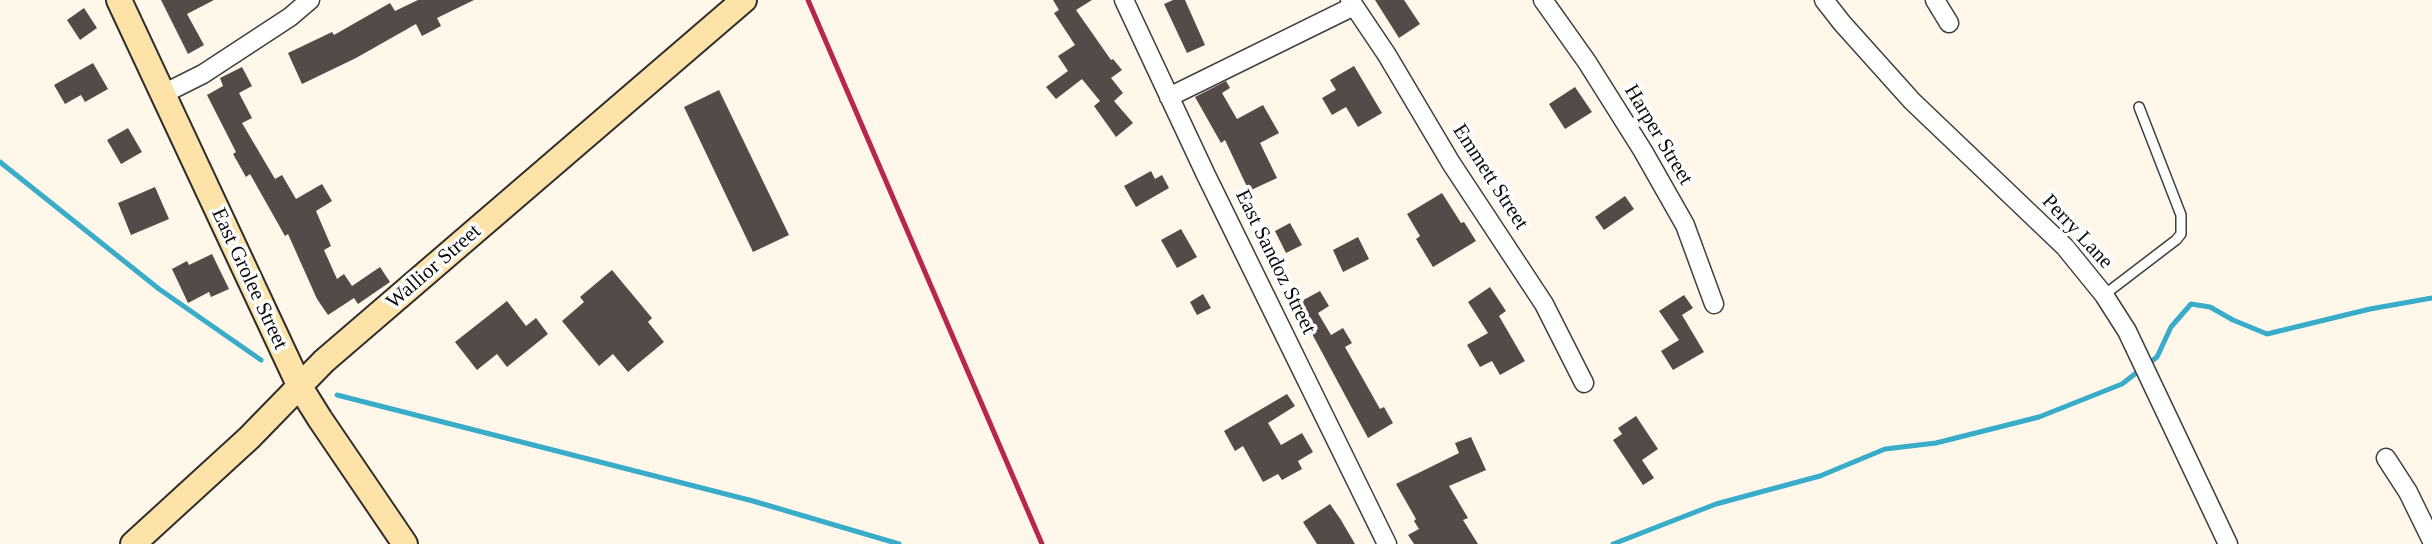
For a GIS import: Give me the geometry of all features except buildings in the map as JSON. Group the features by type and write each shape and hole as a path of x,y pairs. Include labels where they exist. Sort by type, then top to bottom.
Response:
{"street":[{"name":"East Grolee Street","path":"119,0 300,387 405,544"},
{"path":"163,94 202,74 290,17 310,0"},
{"name":"Wallior Street","path":"133,544 249,438 324,361 744,0"},
{"name":"East Sandoz Street","path":"1124,0 1387,544"},
{"name":"Harper Street","path":"1543,0 1587,62 1643,151 1685,225 1714,304"},
{"name":"Perry Lane","path":"1824,0 1912,101 2065,247 2104,295 2127,331 2228,544"},
{"path":"1935,0 1949,23"},
{"path":"1169,97 1352,3"},
{"name":"Emmett Street","path":"1352,3 1387,55 1451,163 1544,304 1584,383"},
{"path":"2386,458 2408,492 2432,541"}],"lane":[{"path":"2104,295 2182,234 2181,215 2138,107"}],"waterway":[{"path":"0,162 159,289 261,360"},
{"path":"2148,364 2157,357 2171,327 2191,304 2210,307 2267,334 2370,309 2432,298"},
{"path":"1613,544 1716,504 1820,476 1885,449 1936,443 2039,417 2122,384 2140,370"},
{"path":"337,395 753,501 899,544"}],"railway":[{"path":"808,0 1042,544"}]}
